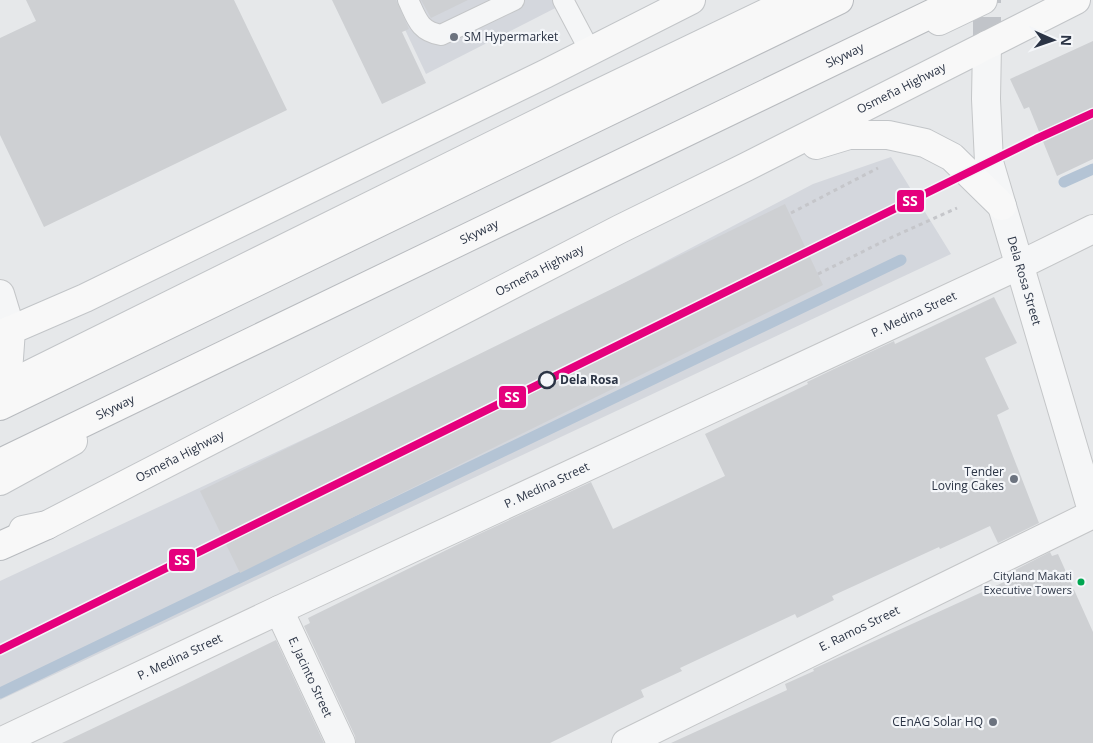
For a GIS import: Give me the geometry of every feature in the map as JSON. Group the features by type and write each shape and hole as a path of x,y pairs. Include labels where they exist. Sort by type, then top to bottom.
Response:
{"main road":[{"path":"2,391 5,333 85,298 691,0"},
{"path":"2,391 557,114 793,0"},
{"path":"2,391 838,0"},
{"name":"Skyway","path":"0,463 960,0"},
{"path":"0,480 103,425 983,0"},
{"name":"Osmeña Highway","path":"0,536 47,525 611,233 1076,0"},
{"path":"746,167 849,135 888,135 925,143 952,157 996,200"},
{"path":"0,546 47,525"}],"street":[{"name":"Dela Rosa Street","path":"987,45 987,141 996,200 1020,265 1093,514"},
{"name":"P. Medina Street","path":"0,742 1020,265 1093,229"},
{"path":"0,294 5,333"},
{"name":"E. Ramos Street","path":"626,743 1093,514"},
{"name":"E. Jacinto Street","path":"279,610 341,743"}],"lane":[{"path":"408,0 421,26 430,33 441,35 514,0"},
{"path":"563,0 590,51"}],"path":[{"path":"791,213 882,166"},
{"path":"818,274 888,239 996,200"}],"shaded area":[{"name":"SM Hypermarket","path":"391,0 571,0 426,74"},
{"path":"891,157 951,254 0,700 0,581 506,345 813,184"}],"building":[{"path":"26,0 234,0 287,110 44,227 0,135 0,38 36,21"},
{"path":"332,0 396,0 409,29 402,32 426,83 382,104"},
{"path":"421,0 468,0 431,18"},
{"path":"1093,41 1093,159 1057,176 1029,107 1024,109 1010,79"},
{"path":"785,204 823,285 240,573 200,491"},
{"path":"994,297 1017,343 985,358 1009,409 997,415 1039,523 998,543 990,526 940,549 939,547 832,596 834,600 797,618 795,614 680,668 682,671 641,690 644,697 550,743 356,743 355,736 304,626 310,623 308,618 477,535 591,482 613,529 725,476 705,434 808,384 807,382 834,369 894,341 895,344"},
{"path":"1050,552 1052,556 1058,554 1093,632 1093,743 671,743 787,690 785,684 814,671 813,669 1013,578 1011,572"},
{"path":"276,640 324,743 62,743 182,686"}],"waterway":[{"path":"1064,182 1093,169"},
{"path":"0,693 901,260"}],"tunnel":[{"path":"987,0 987,45"}],"transit line":[{"name":"SS","path":"0,650 1036,139 1093,113"}],"place":[{"name":"SM Hypermarket","path":"454,37"},
{"name":"Dela Rosa","path":"547,380"},
{"name":"Tender Loving Cakes","path":"1014,479"},
{"name":"Cityland Makati Executive Towers","path":"1081,582"},
{"name":"CEnAG Solar HQ","path":"993,722"}]}
